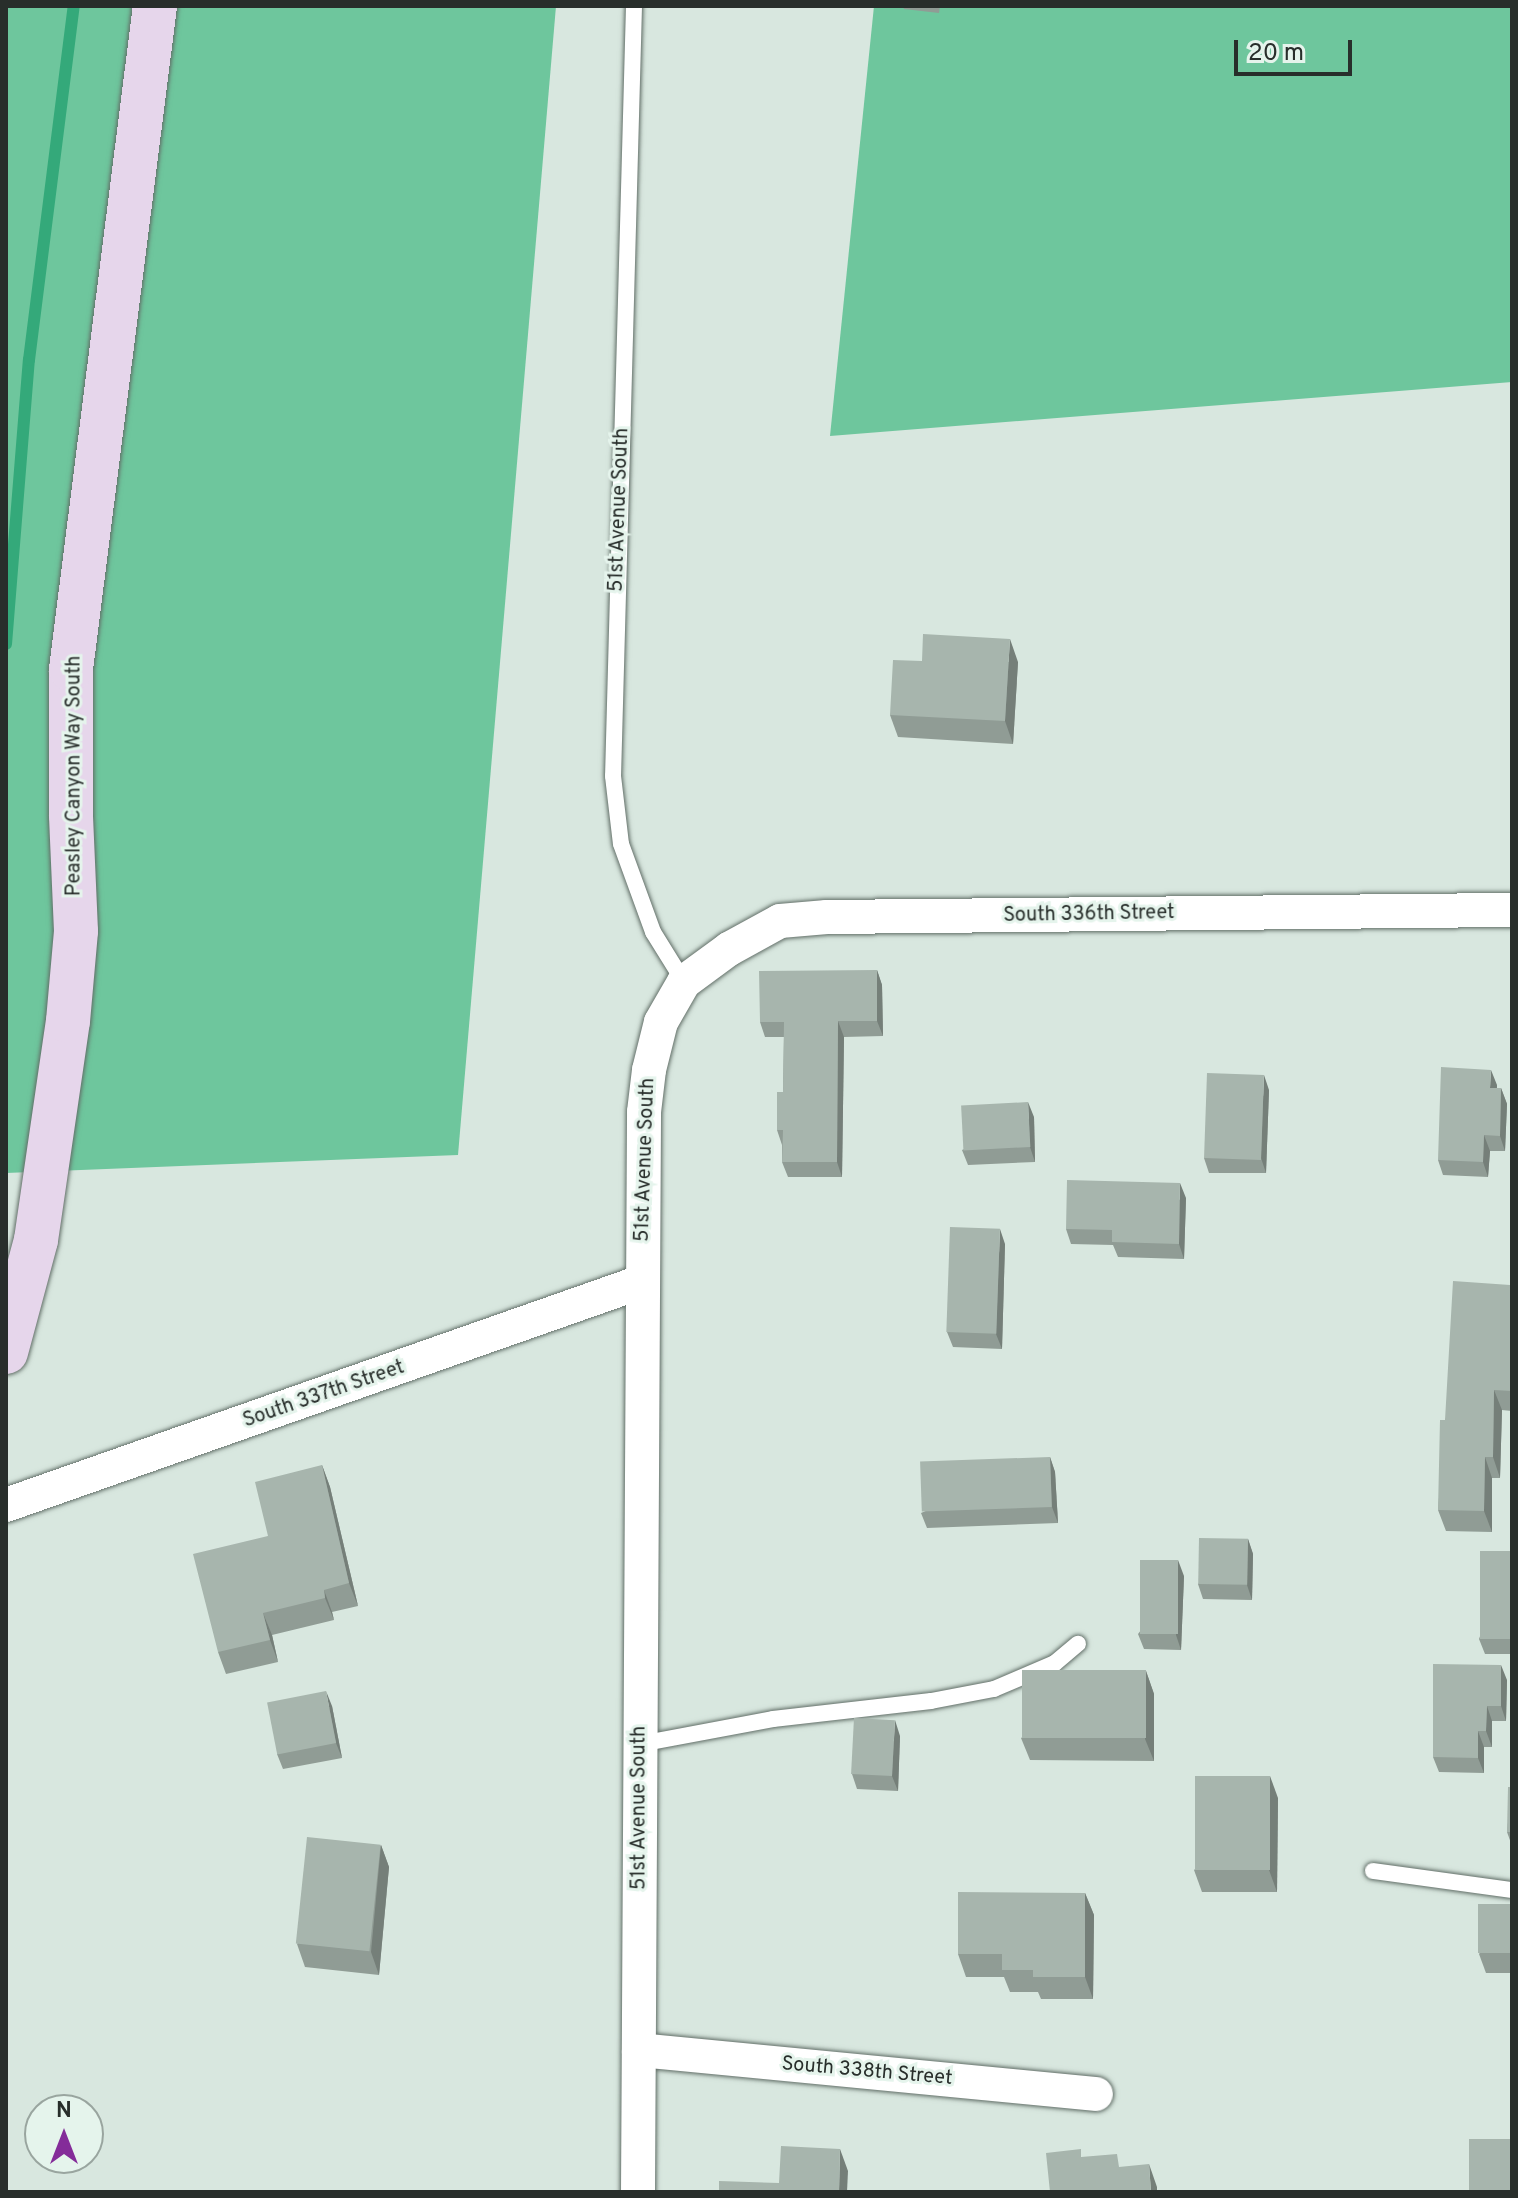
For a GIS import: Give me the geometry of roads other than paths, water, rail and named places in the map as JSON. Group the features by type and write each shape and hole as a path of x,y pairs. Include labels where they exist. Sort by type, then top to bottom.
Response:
{"street":[{"name":"Peasley Canyon Way South","path":"6,1352 36,1240 68,1021 76,931 71,815 71,669 155,6"},
{"name":"South 336th Street","path":"684,982 729,949 780,921 1512,910"},
{"name":"51st Avenue South","path":"638,2192 644,1112 649,1070 661,1022 684,982"},
{"name":"South 337th Street","path":"6,1505 641,1282"},
{"name":"South 338th Street","path":"639,2050 1096,2094"}],"lane":[{"name":"51st Avenue South","path":"634,6 613,776 621,844 653,932 684,982"},
{"path":"640,1744 773,1719 931,1701 994,1689 1055,1663 1078,1644"},
{"path":"1373,1871 1512,1890"}],"waterway":[{"path":"6,644 29,360 74,6"}]}
